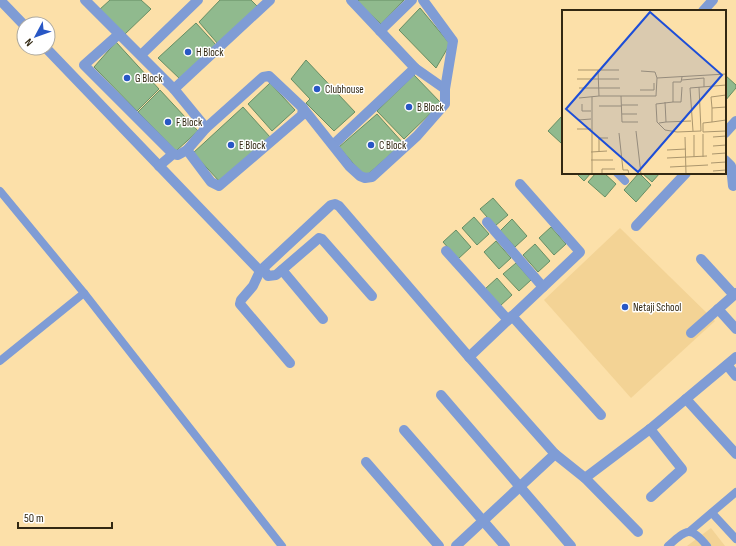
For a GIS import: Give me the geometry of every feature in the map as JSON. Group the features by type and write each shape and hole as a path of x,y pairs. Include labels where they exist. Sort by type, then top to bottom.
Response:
{"street":[{"path":"0,0 16,17"},
{"path":"85,0 174,89 206,128"},
{"path":"141,55 198,0"},
{"path":"351,0 415,68 445,89"},
{"path":"380,31 412,0"},
{"path":"119,34 84,65 173,154 178,156 187,150 206,128 263,77 269,76 303,108 333,146 360,176 365,178 372,176 417,136 445,104 445,89 453,41 422,0"},
{"path":"174,89 267,1"},
{"path":"54,56 159,166 268,276 272,276 282,270 319,238 322,239 372,296"},
{"path":"333,146 415,68"},
{"path":"187,150 210,182 219,186 302,115 303,108"},
{"path":"726,132 736,121"},
{"path":"159,166 173,154"},
{"path":"726,161 731,166 733,186"},
{"path":"636,226 685,174"},
{"path":"469,357 580,252 520,184"},
{"path":"290,363 240,304 241,300 256,282 261,270 331,205 335,204 339,206 555,454 585,478 638,532"},
{"path":"487,222 543,287"},
{"path":"446,251 601,415"},
{"path":"691,333 735,294 701,259"},
{"path":"282,270 322,319"},
{"path":"718,309 736,329"},
{"path":"585,478 650,429 736,357"},
{"path":"727,365 736,376"},
{"path":"441,395 571,546"},
{"path":"686,399 736,454"},
{"path":"650,429 682,469 651,497"},
{"path":"404,430 505,546"},
{"path":"456,546 555,454"},
{"path":"366,462 439,546"}],"lane":[{"path":"618,174 625,181"},
{"path":"0,191 84,293 282,546"},
{"path":"0,361 84,293"},
{"path":"668,546 684,532 690,531 736,492"},
{"path":"712,513 736,539"},
{"path":"690,531 697,534 706,546"}],"shaded area":[{"name":"Netaji School","path":"620,228 715,321 631,398 544,300"},
{"path":"711,528 725,546 687,546"}],"building":[{"path":"110,0 141,0 151,9 124,35 99,10"},
{"path":"220,0 251,0 258,7 218,44 199,22"},
{"path":"359,0 404,0 381,24 357,2"},
{"path":"420,8 450,44 436,68 399,30"},
{"name":"H Block","path":"196,23 217,46 181,80 158,58"},
{"name":"G Block","path":"116,42 159,89 137,111 94,67"},
{"name":"Clubhouse","path":"306,60 355,112 334,131 306,103 310,99 291,79"},
{"name":"B Block","path":"414,75 441,103 404,139 377,111"},
{"path":"726,76 736,85 736,88 726,100"},
{"path":"270,83 295,110 272,131 248,104"},
{"name":"F Block","path":"160,90 198,131 176,151 138,112"},
{"name":"E Block","path":"243,107 270,137 220,182 193,153"},
{"name":"C Block","path":"377,114 403,143 365,177 339,147"},
{"path":"562,116 561,143 548,131"},
{"path":"577,174 590,174 584,181"},
{"path":"595,174 605,174 616,184 605,197 588,182"},
{"path":"638,174 640,174 651,185 636,202 624,190"},
{"path":"643,174 659,174 652,182"},
{"path":"493,198 508,215 495,226 480,209"},
{"path":"474,217 489,234 477,245 462,228"},
{"path":"512,219 527,236 515,247 500,231"},
{"path":"551,227 566,244 554,255 539,238"},
{"path":"456,230 471,247 458,259 443,242"},
{"path":"496,241 511,258 499,269 484,252"},
{"path":"535,244 550,261 538,272 523,255"},
{"path":"516,263 531,280 519,291 503,274"},
{"path":"497,278 512,295 500,306 485,289"}],"place":[{"name":"H Block","path":"188,52"},
{"name":"G Block","path":"127,78"},
{"name":"Clubhouse","path":"317,89"},
{"name":"B Block","path":"409,107"},
{"name":"F Block","path":"168,122"},
{"name":"E Block","path":"231,145"},
{"name":"C Block","path":"371,145"},
{"name":"Netaji School","path":"625,307"}]}
